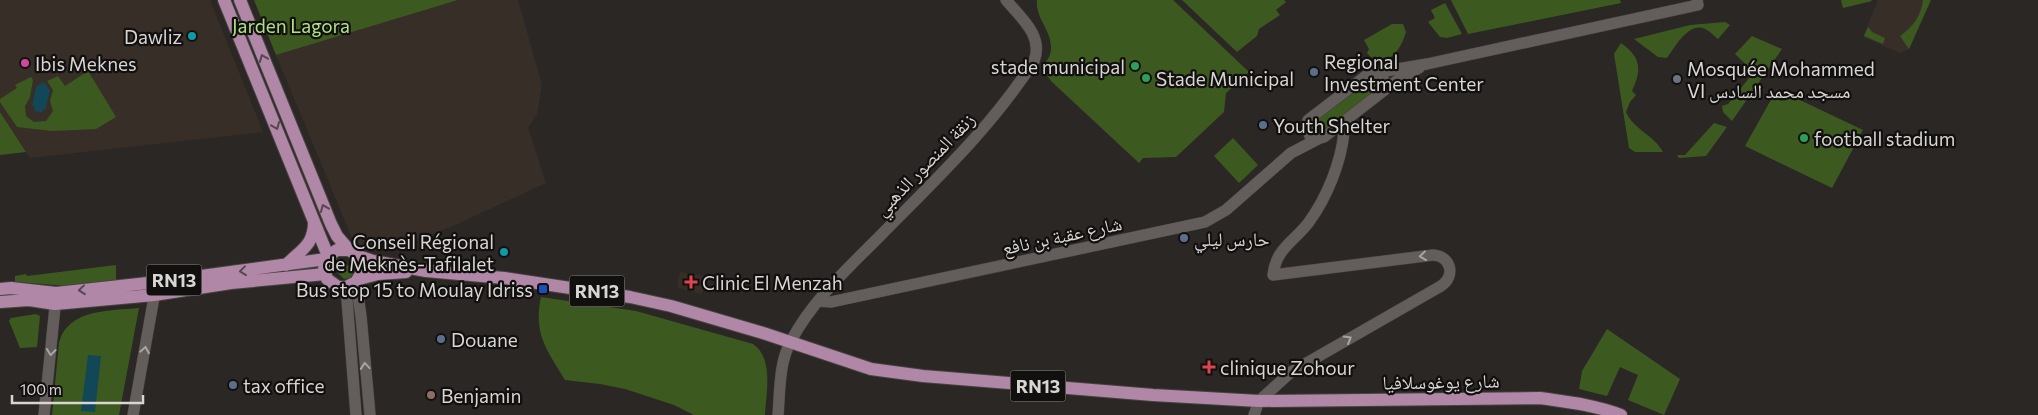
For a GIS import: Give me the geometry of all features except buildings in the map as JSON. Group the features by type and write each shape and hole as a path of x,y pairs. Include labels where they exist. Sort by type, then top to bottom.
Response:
{"main road":[{"path":"224,0 314,220 327,258 325,274 334,285 354,283"},
{"path":"240,0 331,224 337,236 362,266 354,283 349,317 356,415"},
{"name":"زنقة المنصور الذهبي","path":"778,415 782,369 790,342 818,301 841,275 957,159 999,109 1034,61 1037,50 1036,38 1006,0"},
{"path":"1291,153 1311,117 1367,75 1427,64 1698,4 1697,0"},
{"path":"1291,153 1339,126 1399,79 1427,64"},
{"path":"1374,73 1383,78 1385,86 1382,92"},
{"path":"1307,123 1306,130 1310,136 1320,138"},
{"path":"1254,415 1259,402 1291,372 1445,283 1450,275 1450,265 1443,257 1433,255 1273,275 1276,257 1309,222 1326,192 1342,145 1344,132 1339,126"},
{"name":"شارع عقبة بن نافع","path":"818,301 831,302 1206,222 1226,210 1291,153"},
{"path":"289,265 312,240 314,220"},
{"name":"RN13","path":"0,289 11,288 56,298 156,282 289,265 327,258 337,250 353,253 374,261 426,271 512,279 630,297 671,306 820,351 871,369 922,376 1259,402"},
{"name":"RN13","path":"354,283 378,274 426,271"},
{"name":"RN13","path":"0,302 154,295 231,283 325,274"},
{"path":"133,415 156,282"},
{"path":"354,283 361,316 370,415"},
{"path":"44,415 56,298"},
{"name":"شارع يوغوسلافيا","path":"1259,402 1540,398 1576,403 1620,415"}],"shaded area":[{"path":"0,0 210,0 263,132 30,158 0,112"},
{"path":"458,0 518,0 542,85 537,114 528,128 546,183 453,226 394,248 369,252 352,238 276,55"},
{"path":"1878,0 1931,0 1909,49 1900,53 1863,37"},
{"name":"Clinic El Menzah","path":"680,272 705,276 702,294 677,287"}],"green space":[{"name":"Jarden Lagora","path":"254,0 458,0 276,55"},
{"name":"Stade Municipal","path":"1037,0 1173,0 1249,72 1226,93 1224,112 1176,157 1143,158 1139,163 1052,82 1047,75 1044,66 1051,52 1051,46 1038,12"},
{"path":"1182,0 1284,0 1286,2 1276,10 1280,15 1259,29 1257,36 1237,52"},
{"path":"1451,0 1620,0 1621,3 1468,34"},
{"path":"1841,0 1871,0 1872,1 1843,8"},
{"path":"1923,0 1931,0 1909,49 1900,36 1916,21"},
{"path":"1445,3 1462,34 1447,38 1440,37 1428,22 1435,18 1431,10"},
{"path":"1725,22 1730,25 1718,39 1707,30 1699,27 1688,32 1667,58 1658,57 1634,39 1690,25"},
{"path":"1392,24 1403,24 1406,32 1402,43 1395,53 1387,59 1375,61 1367,53 1369,49 1364,40"},
{"path":"1868,27 1872,32 1885,38 1883,44 1864,36"},
{"path":"1752,36 1782,49 1732,121 1723,112 1722,106 1728,104 1754,72 1735,54"},
{"path":"1621,43 1633,53 1638,64 1637,76 1632,91 1636,95 1630,102 1626,112 1634,123 1655,141 1663,152 1635,152 1629,148 1614,54"},
{"path":"88,71 116,117 96,129 52,131 17,127 0,102 0,99 17,88 15,85 31,77 33,80 30,97 25,106 26,116 34,122 46,121 53,111 50,101 53,90 47,81 58,76 65,86"},
{"path":"1373,78 1380,85 1377,90 1321,132 1315,133 1311,129 1312,124"},
{"name":"football stadium","path":"1777,89 1863,130 1832,188 1745,146"},
{"path":"0,112 26,152 0,155"},
{"path":"1714,123 1727,127 1706,156 1679,158 1677,155 1685,155"},
{"path":"1233,138 1258,165 1239,183 1214,156"},
{"path":"335,258 341,259 352,269 353,274 350,278 344,279 331,266 331,261"},
{"path":"116,265 116,280 69,286 15,282 15,276 26,274 27,276"},
{"path":"541,297 636,311 753,344 760,350 766,367 765,415 694,415 674,405 625,389 565,380 547,350 540,332 539,310"},
{"path":"139,308 119,415 52,415 59,343 71,323 81,317 104,311"},
{"path":"36,314 40,316 37,347 20,348 9,321 11,318"},
{"path":"1607,329 1680,379 1664,415 1628,400 1638,375 1620,367 1607,396 1579,389 1582,371"}],"water":[{"path":"44,82 50,90 46,108 40,113 35,111 34,106 32,106 36,87"},
{"path":"88,355 101,356 95,412 81,411"}],"place":[{"name":"Dawliz","path":"192,36"},
{"name":"Ibis Meknes","path":"25,63"},
{"name":"stade municipal","path":"1135,66"},
{"name":"Regional Investment Center","path":"1314,72"},
{"name":"Stade Municipal","path":"1146,78"},
{"name":"Mosquée Mohammed VI مسجد محمد السادس","path":"1677,79"},
{"name":"Youth Shelter","path":"1263,125"},
{"name":"football stadium","path":"1804,138"},
{"name":"حارس ليلي","path":"1184,238"},
{"name":"Conseil Régional de Meknès-Tafilalet","path":"504,252"},
{"name":"Clinic El Menzah","path":"691,282"},
{"name":"Bus stop 15 to Moulay Idriss","path":"543,289"},
{"name":"Douane","path":"441,339"},
{"name":"clinique Zohour","path":"1209,367"},
{"name":"tax office","path":"233,385"},
{"name":"Benjamin","path":"431,395"}]}
